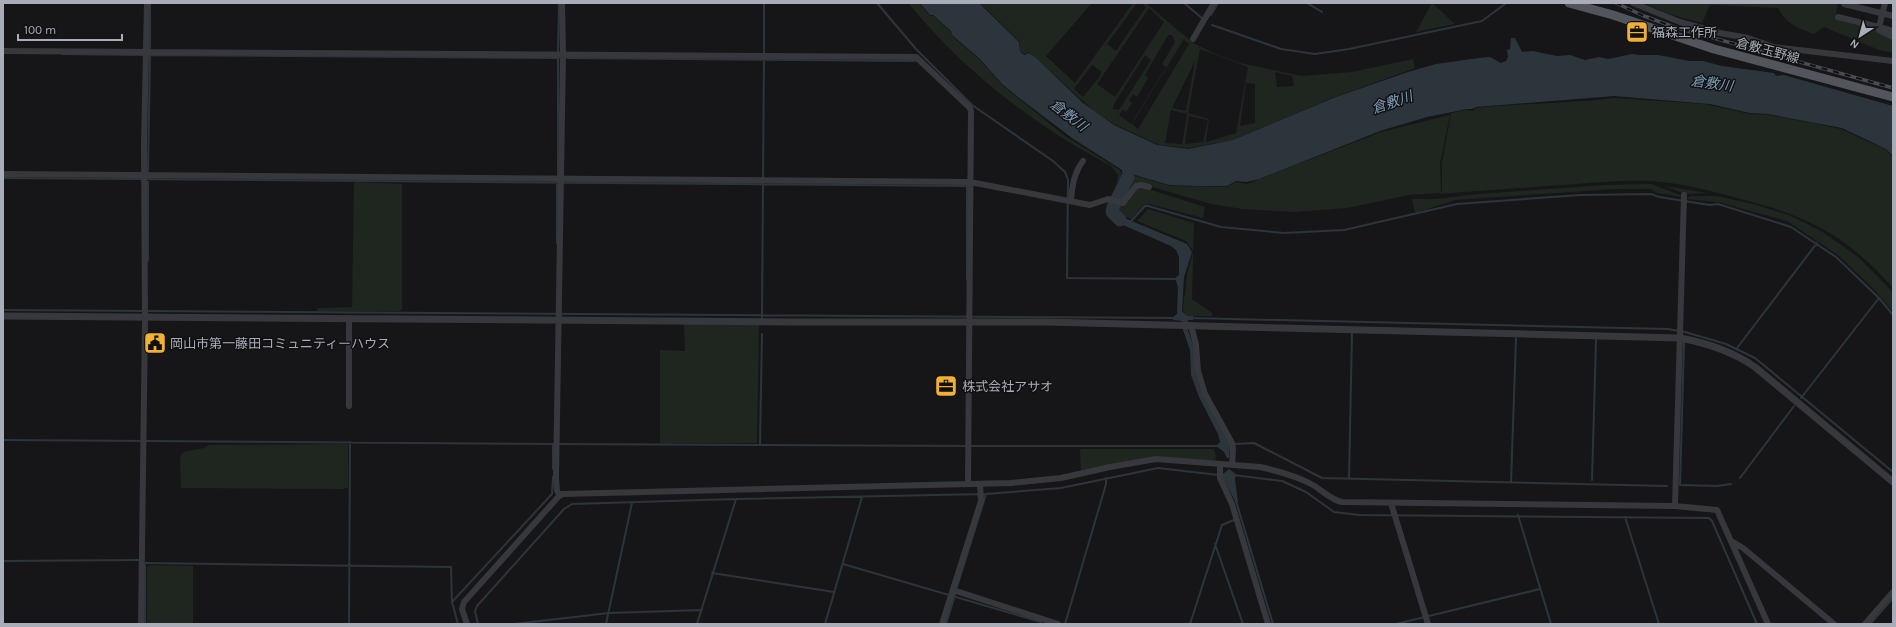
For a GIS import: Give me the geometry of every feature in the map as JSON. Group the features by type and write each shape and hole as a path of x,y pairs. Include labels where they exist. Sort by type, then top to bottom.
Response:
{"main road":[{"name":"倉敷玉野線","path":"1570,3 1613,15 1714,49 1893,97"}],"street":[{"path":"141,624 144,178 149,52 147,3"},
{"path":"560,495 557,491 556,478 560,316 560,54 562,3"},
{"path":"1193,39 1214,3"},
{"path":"1633,3 1680,22 1720,34 1748,38 1774,47 1893,61"},
{"path":"1885,3 1879,30 1893,37"},
{"path":"1844,4 1893,16"},
{"path":"1838,17 1893,31"},
{"path":"3,51 916,57 970,108 968,484"},
{"path":"1068,201 1078,168 1083,161"},
{"path":"3,174 144,178 970,182 1090,205 1108,199 1125,202 1136,186 1141,185 1149,187"},
{"path":"1675,506 1684,198"},
{"path":"3,316 144,312 349,318 560,316 970,319 1187,325 1680,333 1718,347 1751,364 1893,482"},
{"path":"349,318 349,406"},
{"path":"1187,325 1196,345 1198,371 1205,394 1232,444 1232,465"},
{"path":"466,624 462,609 464,602 560,495 567,493 980,484 1061,478 1156,459 1260,467 1292,475 1311,484 1338,502 1675,506 1717,510 1768,624"},
{"path":"1220,465 1220,475 1232,504 1268,624"},
{"path":"942,624 954,593 981,494 980,484"},
{"path":"1391,503 1426,619"},
{"path":"1732,541 1743,548 1834,624"},
{"path":"1865,624 1893,592"},
{"path":"954,593 1058,624"}],"shaded area":[{"path":"908,3 919,3 930,16 933,16 950,31 952,36 980,60 1002,85 1065,136 1120,170 1122,176 1118,190 1116,189 1118,175 1111,166 1054,133 1001,95 952,51"},
{"path":"980,3 1092,3 1046,56 1075,83 1133,3 1137,3 1107,44 1116,51 1146,7 1141,3 1146,3 1193,43 1215,54 1240,63 1302,76 1352,72 1413,59 1415,68 1335,97 1233,140 1188,148 1159,145 1114,124 1094,111 1029,52 1024,54 1020,52 1020,42","holes":["1149,8 1164,22 1115,97 1097,84","1168,35 1172,35 1175,42 1162,64 1166,67 1131,124 1119,115 1123,110 1126,112 1132,103 1129,100 1133,94 1137,97 1148,78 1145,75","1184,39 1189,44 1138,129 1132,124","1200,49 1248,67 1236,133 1206,142 1209,119 1188,113","1145,55 1151,60 1119,110 1113,109 1114,104","1195,61 1186,111 1172,108","1092,65 1101,71 1100,76 1083,97 1074,89","1275,72 1292,76 1294,86 1277,87","1246,83 1255,84 1255,123 1240,126","1171,110 1187,114 1182,144 1165,143","1189,116 1208,120 1203,142 1185,144"]},
{"path":"1432,3 1455,24 1416,32"},
{"path":"1643,3 1838,3 1835,18 1893,34 1893,53 1879,50 1824,27 1814,34 1808,32 1789,22 1778,8 1710,5 1702,23 1672,15"},
{"path":"1614,98 1704,104 1750,114 1768,115 1818,124 1841,129 1885,149 1893,158 1893,288 1858,253 1821,228 1781,211 1712,191 1671,183 1623,181 1438,194 1442,191 1442,163 1451,113 1467,110 1473,111 1476,108 1493,106"},
{"path":"1450,115 1440,163 1441,191 1438,193 1409,195 1347,208 1294,212 1242,209 1211,204 1139,183 1134,184 1127,193 1124,194 1133,175 1170,186 1227,187 1236,182 1247,184 1381,132"},
{"path":"354,182 402,184 402,309 400,311 317,311 317,308 352,307"},
{"path":"1651,184 1682,197 1657,193 1651,189 1614,189 1455,200 1415,213 1412,199 1437,199 1478,194 1604,185"},
{"path":"1664,186 1708,193 1685,194"},
{"path":"1137,188 1148,189 1205,207 1203,218 1149,204 1144,205 1131,219 1121,215 1116,209 1118,204"},
{"path":"1690,196 1717,196 1757,205 1791,216 1821,231 1857,256 1886,285 1893,293 1893,312 1874,289 1838,255 1787,221 1718,202 1687,199"},
{"path":"1148,209 1194,223 1192,299 1212,313 1212,316 1187,316 1183,311 1187,275 1193,251 1186,241 1137,221"},
{"path":"684,324 759,325 757,443 660,443 660,350 685,351"},
{"path":"348,444 348,487 344,489 181,488 180,457 183,452 204,448 208,445"},
{"path":"1080,449 1213,449 1215,451 1216,461 1160,457 1081,470"},
{"path":"150,565 193,566 193,624 147,624 147,567"}],"water":[{"name":"倉敷川","path":"920,3 979,3 1019,42 1020,52 1024,55 1029,53 1035,57 1083,103 1114,125 1157,145 1188,149 1233,140 1336,97 1436,64 1490,57 1501,63 1506,61 1508,57 1507,50 1510,49 1511,38 1515,38 1522,52 1533,51 1557,56 1570,55 1585,60 1599,57 1608,59 1632,54 1658,55 1689,61 1703,61 1722,66 1774,73 1776,76 1784,75 1893,106 1893,156 1886,149 1842,128 1768,114 1750,113 1710,104 1614,96 1476,107 1427,117 1380,131 1259,179 1246,182 1236,181 1227,186 1169,185 1132,174 1123,192 1119,191 1122,170 1072,138 1002,84 980,59 952,35 951,31 933,15 930,15"},
{"path":"1111,207 1114,207 1117,214 1122,217 1187,244 1192,252 1184,277 1182,311 1187,316 1193,316 1193,320 1188,320 1188,330 1194,348 1196,375 1203,396 1230,445 1229,458 1227,458 1224,452 1216,446 1220,442 1218,434 1199,397 1191,375 1190,350 1183,330 1182,321 1173,320 1173,317 1177,314 1178,287 1175,278 1179,275 1179,257 1176,250 1171,246 1114,221 1109,213"},
{"path":"1229,469 1236,474 1235,479 1238,502 1236,503 1223,478 1223,474"}],"waterway":[{"path":"150,3 150,51"},
{"path":"558,53 559,3"},
{"path":"764,3 764,54"},
{"path":"877,3 916,49 972,105 1053,161 1065,172 1068,180 1067,278 1177,279"},
{"path":"1184,3 1203,19"},
{"path":"1211,15 1218,3"},
{"path":"1307,3 1322,12"},
{"path":"1212,25 1281,49 1315,54 1349,49 1482,21 1505,4"},
{"path":"62,54 144,55"},
{"path":"149,55 559,58"},
{"path":"148,172 150,55"},
{"path":"558,57 558,176"},
{"path":"566,58 915,61"},
{"path":"763,178 764,59"},
{"path":"1120,220 1112,212 1128,177"},
{"path":"3,178 967,186 967,280"},
{"path":"148,179 148,261"},
{"path":"557,182 557,243"},
{"path":"762,318 763,183"},
{"path":"1131,221 1145,206 1148,206 1221,227 1284,233 1344,230 1457,204 1580,195 1651,194 1659,197 1710,205 1718,204 1791,227 1836,257 1879,298 1893,315"},
{"path":"1737,348 1817,243"},
{"path":"1801,398 1879,298"},
{"path":"3,310 1176,318"},
{"path":"1190,318 1668,329 1685,332 1726,344 1755,358 1893,472"},
{"path":"1349,479 1352,332"},
{"path":"760,444 762,334"},
{"path":"1511,482 1516,338"},
{"path":"1592,480 1596,340"},
{"path":"1684,343 1680,485 1717,486 1731,484"},
{"path":"1740,478 1794,406"},
{"path":"3,440 554,444"},
{"path":"349,624 350,442"},
{"path":"1234,444 1254,443 1322,478 1667,486"},
{"path":"553,444 553,469"},
{"path":"559,444 1218,446"},
{"path":"478,624 475,611 477,606 564,509 572,504 986,494 1061,488 1158,468 1219,475"},
{"path":"1233,475 1282,481 1306,492 1334,512 1359,515 1709,518 1712,521 1757,624"},
{"path":"458,624 452,602 552,494 553,477"},
{"path":"1065,624 1106,484 1106,478"},
{"path":"956,590 986,494"},
{"path":"825,624 862,497"},
{"path":"697,624 736,499"},
{"path":"1236,501 1273,624"},
{"path":"606,624 632,503"},
{"path":"1518,515 1551,624"},
{"path":"1625,517 1659,624"},
{"path":"1190,624 1222,525 1234,520"},
{"path":"1215,544 1243,624"},
{"path":"3,561 140,560"},
{"path":"145,563 451,567 452,602"},
{"path":"843,564 1041,622"},
{"path":"145,565 145,624"},
{"path":"712,573 834,592"},
{"path":"1396,624 1540,589"},
{"path":"946,624 955,595"},
{"path":"1870,624 1893,598"},
{"path":"514,624 609,613 702,610"}],"railway":[{"path":"1616,3 1644,16 1674,27 1893,88"}],"place":[{"name":"福森工作所","path":"1637,32"},
{"name":"岡山市第一藤田コミュニティーハウス","path":"155,343"},
{"name":"株式会社アサオ","path":"946,386"}]}
